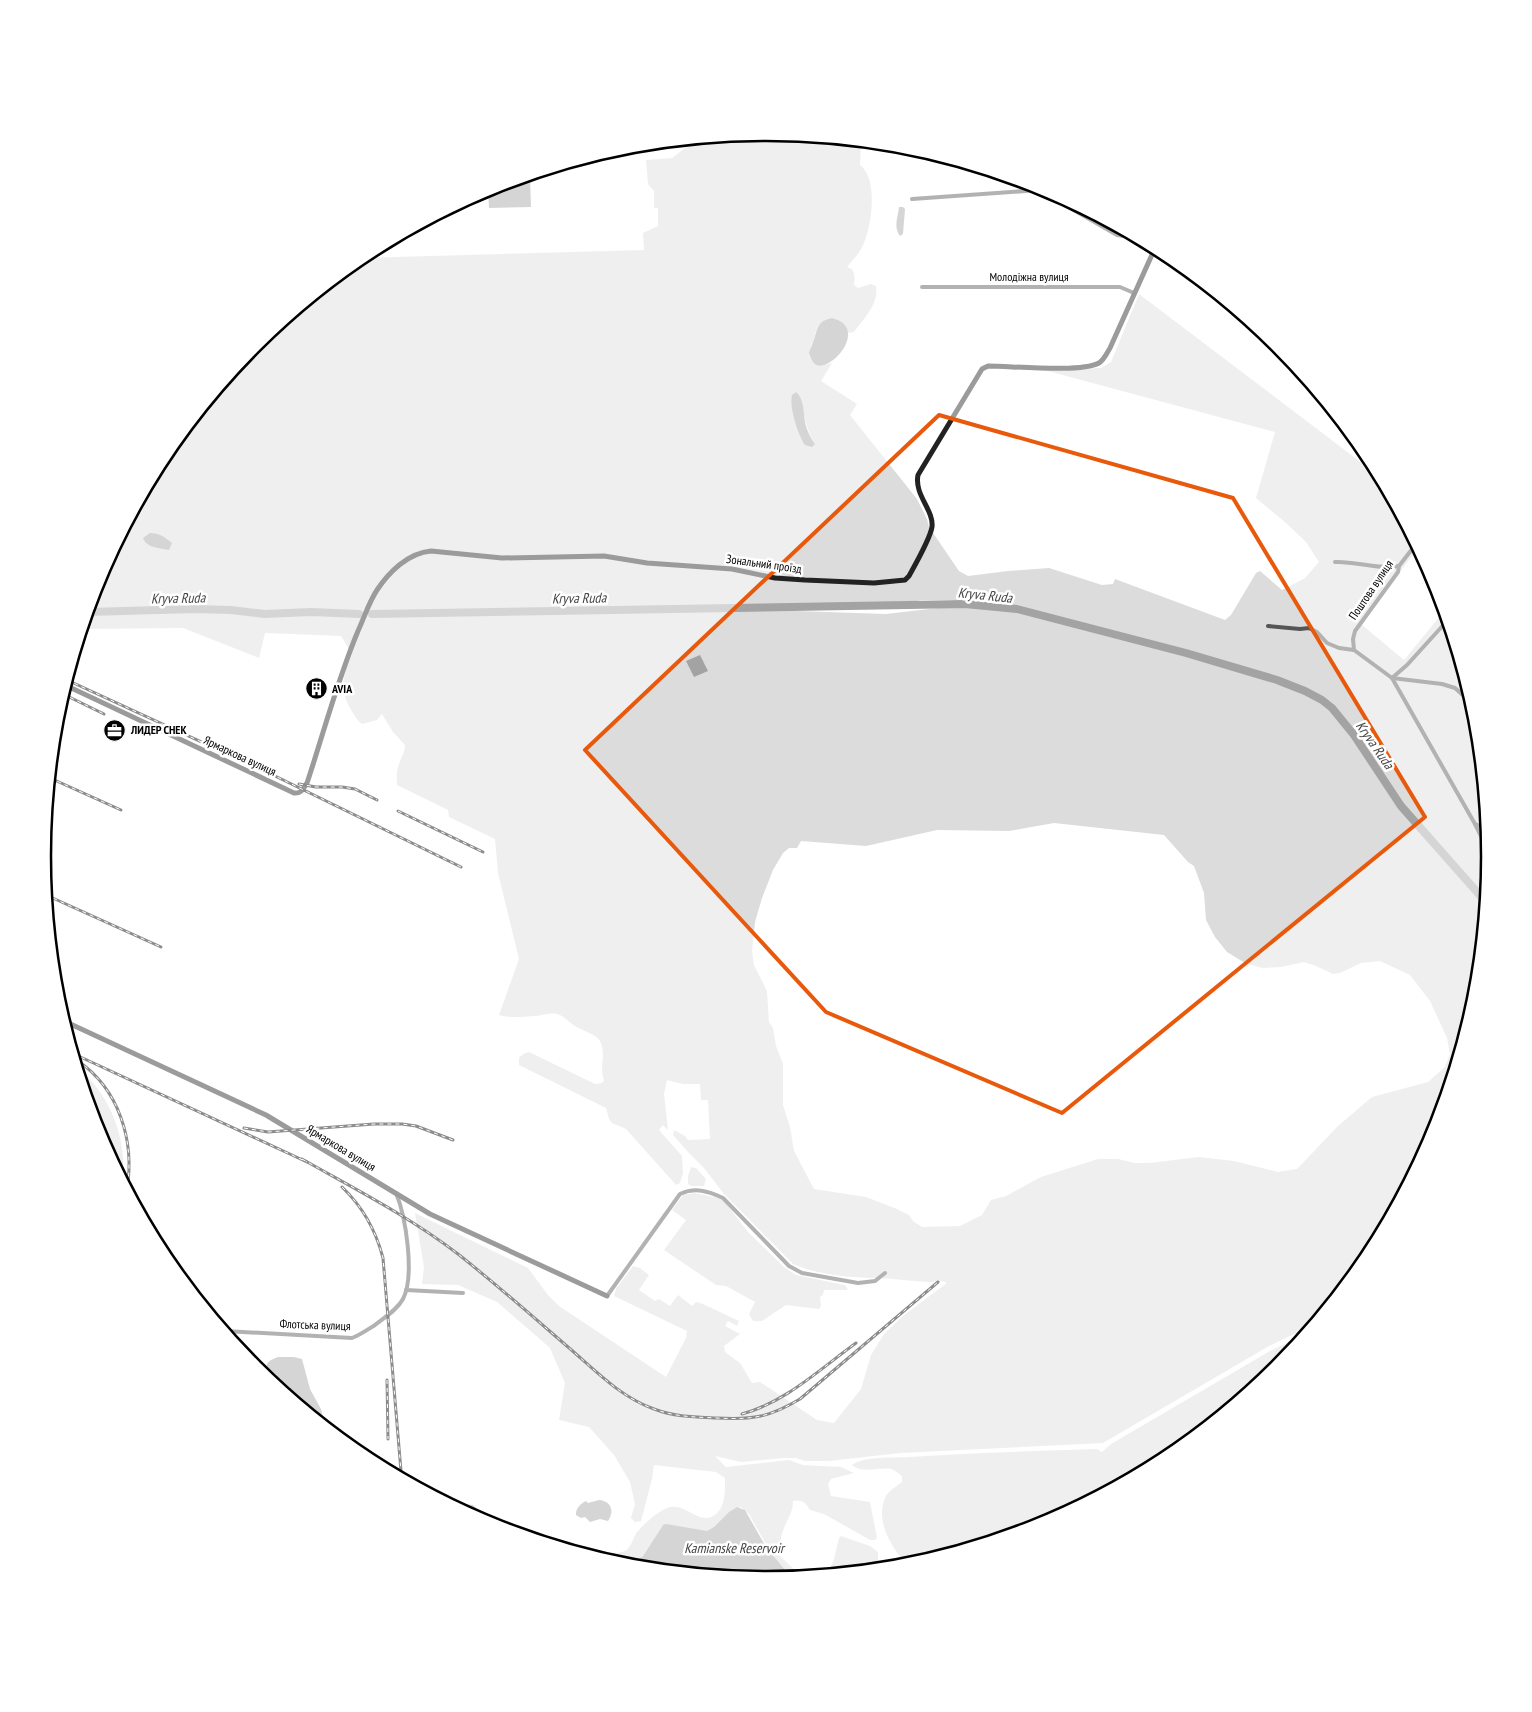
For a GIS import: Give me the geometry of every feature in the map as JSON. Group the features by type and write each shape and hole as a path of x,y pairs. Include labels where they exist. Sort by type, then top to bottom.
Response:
{"street":[{"path":"912,199 1027,191"},
{"path":"1087,218 1121,236"},
{"path":"1134,293 1152,255"},
{"name":"Молодіжна вулиця","path":"922,287 1120,287 1134,293"},
{"name":"Зональний проїзд","path":"349,653 370,602 380,585 408,559 426,551 502,558 604,556 647,563 732,569 775,578 805,580 874,583 905,580 909,576 932,527 918,489 918,475 985,367 1072,368 1100,362 1110,348 1134,293"},
{"name":"Поштова вулиця","path":"1354,650 1355,631 1398,572 1399,566 1411,550"},
{"path":"1335,562 1388,568 1399,566"},
{"path":"1268,626 1309,628 1317,632 1327,643 1339,648 1354,650 1392,678 1480,834"},
{"path":"1392,678 1407,665 1443,626"},
{"name":"Ярмаркова вулиця","path":"72,688 294,793 298,793 302,791 306,783 349,653"},
{"path":"1392,678 1442,684 1455,688 1461,694"},
{"path":"1475,824 1480,826"},
{"name":"Ярмаркова вулиця","path":"72,1025 266,1115 430,1214 606,1296"},
{"path":"606,1296 680,1194 689,1190 711,1192 723,1198 789,1266 802,1273 858,1283 875,1281 885,1274"},
{"name":"Флотська вулиця","path":"233,1331 352,1338 365,1332 392,1312 402,1300 409,1276 405,1232 396,1193"},
{"path":"406,1290 463,1293"}],"highlighted area":[{"path":"939,415 1233,498 1425,817 1062,1113 826,1012 585,750"}],"shaded area":[{"path":"766,141 861,147 860,165 870,181 872,193 871,218 865,241 847,267 852,269 854,285 858,288 871,284 876,286 875,299 870,310 854,332 849,333 837,321 828,319 816,331 811,346 824,365 832,363 821,381 857,404 850,415 917,499 929,527 959,571 968,576 1049,568 1102,585 1113,584 1115,579 1225,620 1231,615 1256,573 1260,571 1282,590 1305,578 1319,562 1306,542 1256,498 1275,432 1044,370 1101,368 1111,362 1139,294 1363,464 1385,499 1413,554 1361,624 1404,660 1439,617 1456,671 1467,717 1475,763 1479,809 1481,856 1475,949 1467,995 1443,1086 1407,1172 1385,1213 1333,1291 1303,1327 1298,1332 1269,1346 1103,1443 900,1453 829,1461 805,1461 796,1458 783,1458 741,1462 715,1456 726,1467 789,1460 803,1465 841,1467 854,1473 831,1479 828,1484 831,1496 870,1502 877,1538 870,1540 824,1514 810,1510 803,1502 793,1501 780,1542 780,1556 794,1570 785,1570 772,1555 749,1514 741,1507 731,1511 718,1525 706,1531 695,1531 663,1525 643,1556 639,1559 609,1553 625,1551 629,1548 637,1532 655,1515 667,1508 680,1508 702,1518 713,1516 723,1504 725,1478 716,1472 654,1465 641,1521 635,1522 631,1518 635,1504 630,1482 614,1455 589,1427 559,1420 565,1383 550,1348 497,1302 458,1285 422,1284 424,1267 415,1213 528,1268 548,1295 559,1306 666,1377 686,1338 687,1331 614,1296 616,1289 633,1266 640,1268 649,1275 639,1290 655,1301 659,1299 670,1306 678,1295 692,1306 696,1302 703,1304 739,1321 737,1326 728,1321 725,1326 740,1334 724,1346 725,1352 740,1363 752,1383 760,1382 817,1420 834,1423 861,1389 871,1355 884,1334 904,1315 947,1283 940,1281 928,1282 843,1276 813,1271 793,1264 724,1194 704,1168 673,1135 674,1130 685,1136 688,1140 710,1139 708,1101 701,1100 700,1084 683,1084 667,1080 664,1094 668,1130 663,1125 659,1130 682,1156 683,1173 680,1183 676,1185 626,1129 612,1123 606,1108 519,1065 519,1058 529,1052 595,1084 602,1083 604,1080 601,1043 595,1036 576,1027 557,1014 516,1017 499,1015 519,959 498,873 495,839 449,817 448,810 397,785 397,769 404,753 405,745 393,732 382,714 377,720 362,724 353,713 346,701 343,687 343,681 352,654 341,636 265,633 259,658 183,628 88,629 94,614 123,614 124,609 96,609 125,540 147,499 199,421 261,351 331,289 376,258 644,250 643,233 658,226 658,208 654,208 654,191 648,184 646,160 672,158 685,148 719,143","holes":["801,398 807,428 815,444 801,439","922,600 953,600 958,608 938,608 886,614 797,611 799,603 897,604","1054,823 1164,835 1188,862 1194,866 1204,893 1206,920 1215,937 1227,952 1245,963 1262,968 1281,967 1304,962 1333,974 1340,973 1361,963 1380,961 1410,975 1430,1001 1447,1038 1450,1054 1445,1067 1428,1082 1372,1097 1338,1126 1297,1169 1278,1172 1234,1161 1198,1157 1150,1163 1135,1163 1118,1159 1098,1159 1041,1177 1006,1196 991,1200 982,1215 960,1226 922,1227 913,1221 909,1215 866,1197 814,1189 794,1151 790,1127 783,1105 783,1064 776,1046 773,1028 769,1022 767,991 754,965 752,951 755,922 762,898 773,870 783,853 789,848 797,848 801,841 866,846 937,830 1009,831"]},
{"path":"86,1075 108,1104 114,1118 122,1148 123,1168 106,1130"},
{"path":"691,1167 696,1168 706,1179 704,1186 691,1186 688,1184"},
{"path":"695,1193 718,1198 725,1202 748,1232 784,1267 796,1275 845,1285 848,1290 824,1290 823,1295 820,1297 821,1306 819,1309 786,1305 762,1321 753,1321 749,1314 755,1302 726,1286 716,1285 664,1250 686,1220 672,1210 683,1195"},
{"path":"1289,1342 1237,1393 1201,1423 1123,1475 1082,1497 1040,1516 996,1533 951,1546 901,1558 887,1534 882,1516 882,1507 890,1491 902,1482 902,1476 891,1469 866,1470 852,1465 864,1460 879,1458 1097,1449 1102,1452 1111,1444"},
{"path":"841,1536 870,1546 878,1552 878,1562 830,1567"}],"water":[{"path":"530,181 531,207 489,208 488,198"},
{"path":"899,207 905,209 903,234 900,236 896,226"},
{"path":"832,318 843,323 848,331 847,340 837,357 821,366 812,361 809,353 820,324"},
{"path":"796,392 801,399 807,429 815,444 812,447 805,445 795,421 791,400 792,395"},
{"path":"150,533 162,536 172,543 169,550 147,544 143,538"},
{"path":"700,655 708,671 694,677 686,661"},
{"path":"278,1357 302,1359 310,1389 323,1416 267,1367 270,1361"},
{"path":"599,1500 606,1502 611,1507 608,1521 600,1519 590,1522 585,1517 581,1518 576,1515 577,1508 584,1502 588,1503"},
{"name":"Kamianske Reservoir","path":"737,1507 745,1510 766,1547 785,1570 719,1569 673,1565 639,1559 643,1556 663,1525 707,1531 714,1527"}],"waterway":[{"name":"Kryva Ruda","path":"372,614 965,604 1017,609 1186,653 1277,680 1322,700 1332,708 1354,735 1401,806 1479,895"},
{"name":"Kryva Ruda","path":"94,612 196,609 231,610 265,614 311,612 359,614"}],"railway":[{"path":"73,683 271,774 461,867"},
{"path":"70,697 104,714"},
{"path":"55,780 121,810"},
{"path":"299,784 355,789 377,800"},
{"path":"398,811 483,852"},
{"path":"53,898 161,947"},
{"path":"81,1057 307,1162"},
{"path":"83,1065 104,1086 114,1101 121,1118 126,1135 128,1178"},
{"path":"244,1128 268,1132 374,1124 402,1124 416,1126 453,1140"},
{"path":"302,1159 382,1204 440,1241 486,1277 619,1390 642,1404 670,1414 693,1417 751,1418 779,1410 800,1399 938,1282"},
{"path":"342,1187 356,1202 367,1220 383,1258 401,1470"},
{"path":"742,1414 758,1409 788,1393 856,1343"},
{"path":"387,1380 388,1439"}],"place":[{"name":"AVIA","path":"316,689"},
{"name":"ЛИДЕР СНЕК","path":"115,730"}]}
